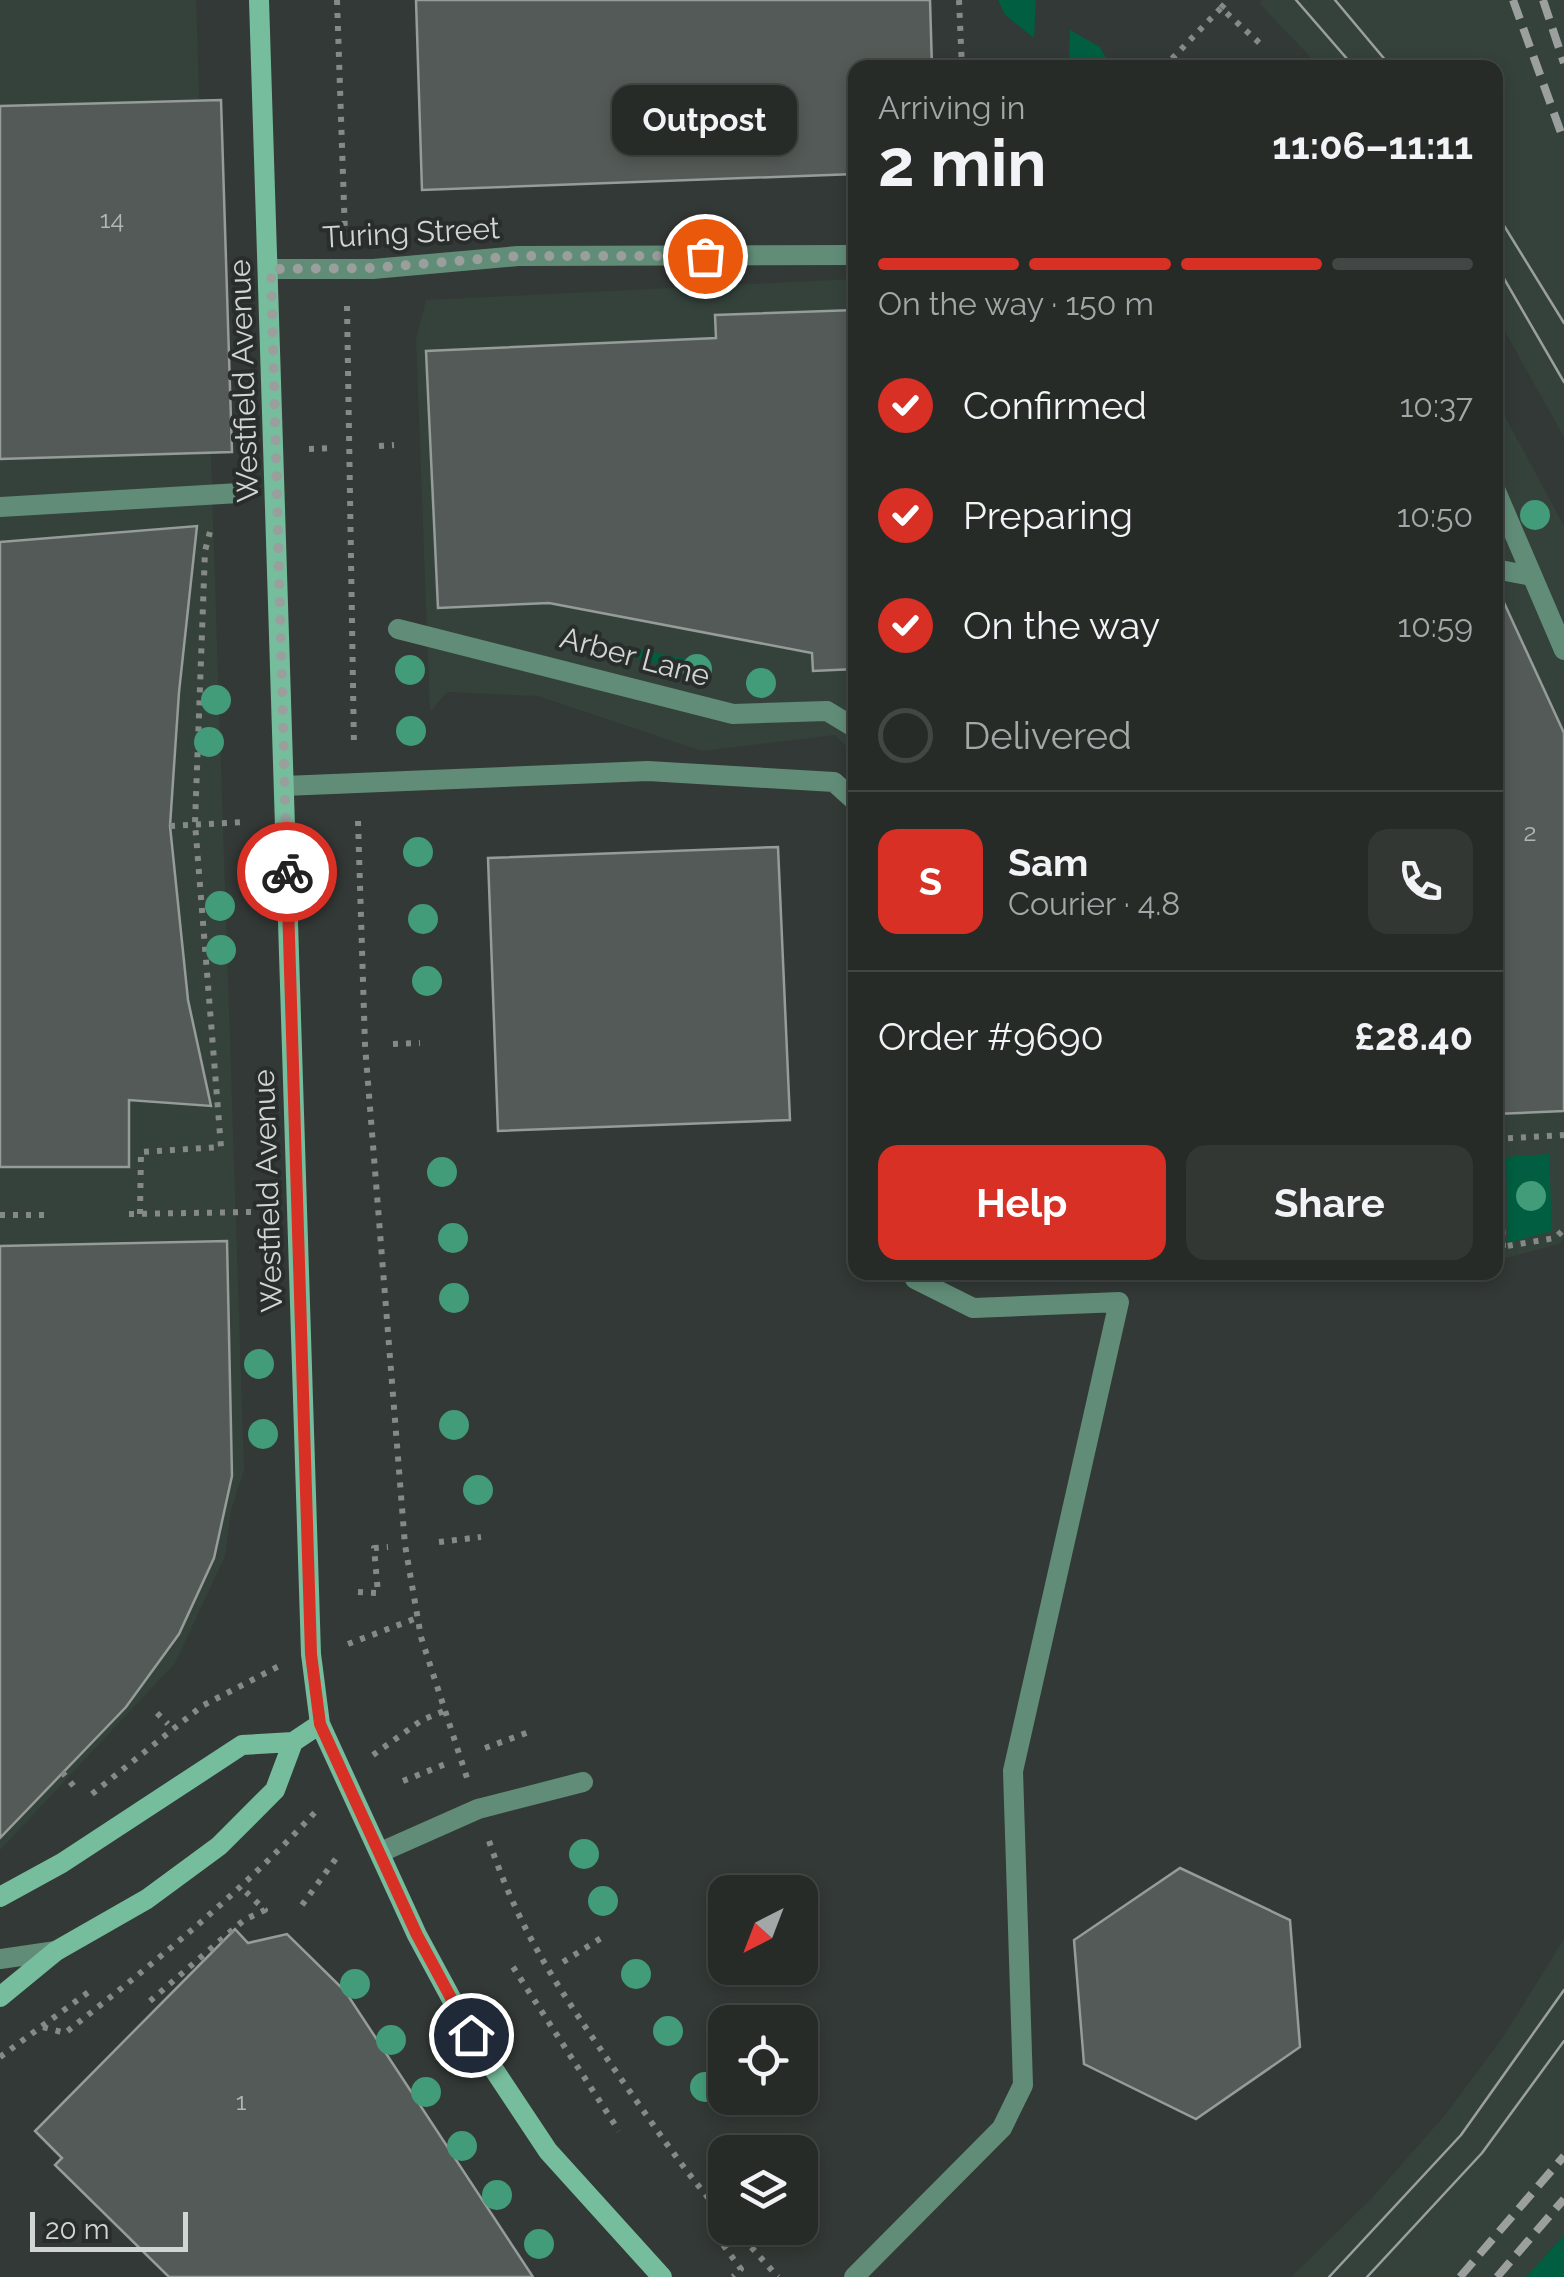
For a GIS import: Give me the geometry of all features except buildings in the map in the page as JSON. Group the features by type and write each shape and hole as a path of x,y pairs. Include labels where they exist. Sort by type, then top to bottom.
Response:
{"street":[{"name":"Westfield Avenue","path":"260,0 311,1654 320,1724 417,1935 471,2035 548,2152 662,2277"},
{"name":"Turing Street","path":"271,269 346,269 518,256 848,254"},
{"path":"0,507 239,493"},
{"path":"1503,508 1564,650"},
{"path":"1503,570 1532,576"},
{"name":"Arber Lane","path":"398,629 734,714 826,711 848,724"},
{"path":"284,786 648,771 834,782 848,795"},
{"path":"854,2277 1002,2128 1022,2085 1013,1771 1119,1302 973,1308 917,1280"},
{"path":"0,1898 62,1863 242,1745 293,1742 320,1724"},
{"path":"0,1998 56,1951 147,1899 219,1846 275,1790 293,1742"},
{"path":"382,1852 478,1808 583,1782"},
{"path":"0,1959 56,1951"}],"path":[{"path":"337,0 356,784 368,1088 405,1545 417,1618 444,1711 513,1910 535,1954 674,2156 708,2197"},
{"path":"959,0 962,60"},
{"path":"1172,60 1228,0"},
{"path":"1221,8 1264,48"},
{"path":"379,446 394,445"},
{"path":"308,449 331,448"},
{"path":"140,1214 141,1152 221,1147 195,823 204,551 213,523 226,521"},
{"path":"170,826 245,822"},
{"path":"393,1044 420,1043"},
{"path":"1503,1139 1564,1134"},
{"path":"129,1214 251,1212"},
{"path":"0,1216 46,1215"},
{"path":"1503,1247 1554,1238 1564,1229"},
{"path":"439,1542 481,1537"},
{"path":"358,1592 378,1593 374,1548 388,1547"},
{"path":"368,1639 417,1618"},
{"path":"86,1798 202,1706 224,1694"},
{"path":"391,1741 444,1711"},
{"path":"156,1712 168,1724"},
{"path":"485,1748 529,1732"},
{"path":"402,1781 448,1763"},
{"path":"62,1772 76,1788"},
{"path":"42,2027 64,2034 103,2004 243,1889 310,1816"},
{"path":"302,1905 344,1848"},
{"path":"150,2001 244,1920 265,1910 246,1892"},
{"path":"563,1962 606,1936"},
{"path":"513,1967 619,2131"},
{"path":"525,1986 536,1979"},
{"path":"0,2057 94,1988"},
{"path":"723,2245 741,2270 734,2277"},
{"path":"749,2245 778,2277"}],"shaded area":[{"path":"0,0 196,0 244,1470 231,1510 225,1556 175,1663 0,1850"},
{"path":"1564,0 1564,437 1503,328 1503,60 1313,60 1259,3"},
{"path":"848,279 848,749 835,735 702,751 538,696 447,692 430,712 416,339 426,300"},
{"path":"1503,413 1564,526 1564,1238 1559,1244 1503,1259"},
{"path":"1564,1939 1564,2235 1526,2277 1291,2277 1372,2198 1445,2115 1501,2040"}],"green space":[{"path":"998,0 1036,0 1034,38 1005,15"},
{"path":"1070,30 1100,47 1107,60 1069,60"},
{"path":"633,648 710,664 707,677 631,657"},
{"path":"1549,1154 1552,1231 1508,1243 1506,1157"},
{"path":"1564,2235 1564,2277 1526,2277"}],"tram line":[{"path":"1296,0 1348,60"},
{"path":"1335,0 1385,60"},
{"path":"1503,224 1564,323"},
{"path":"1503,277 1564,382"},
{"path":"1329,2277 1461,2135 1564,1990"},
{"path":"1367,2277 1482,2153 1564,2041"}],"railway":[{"path":"1513,0 1564,141"},
{"path":"1543,0 1564,63"},
{"path":"1460,2277 1564,2156"},
{"path":"1497,2277 1564,2199"}],"way so far":[{"path":"287,872 271,269 373,268 518,256 705,256"}],"place":[{"name":"Outpost","path":"705,256"}],"route":[{"path":"287,872 311,1654 320,1724 417,1935 471,2035"}]}
